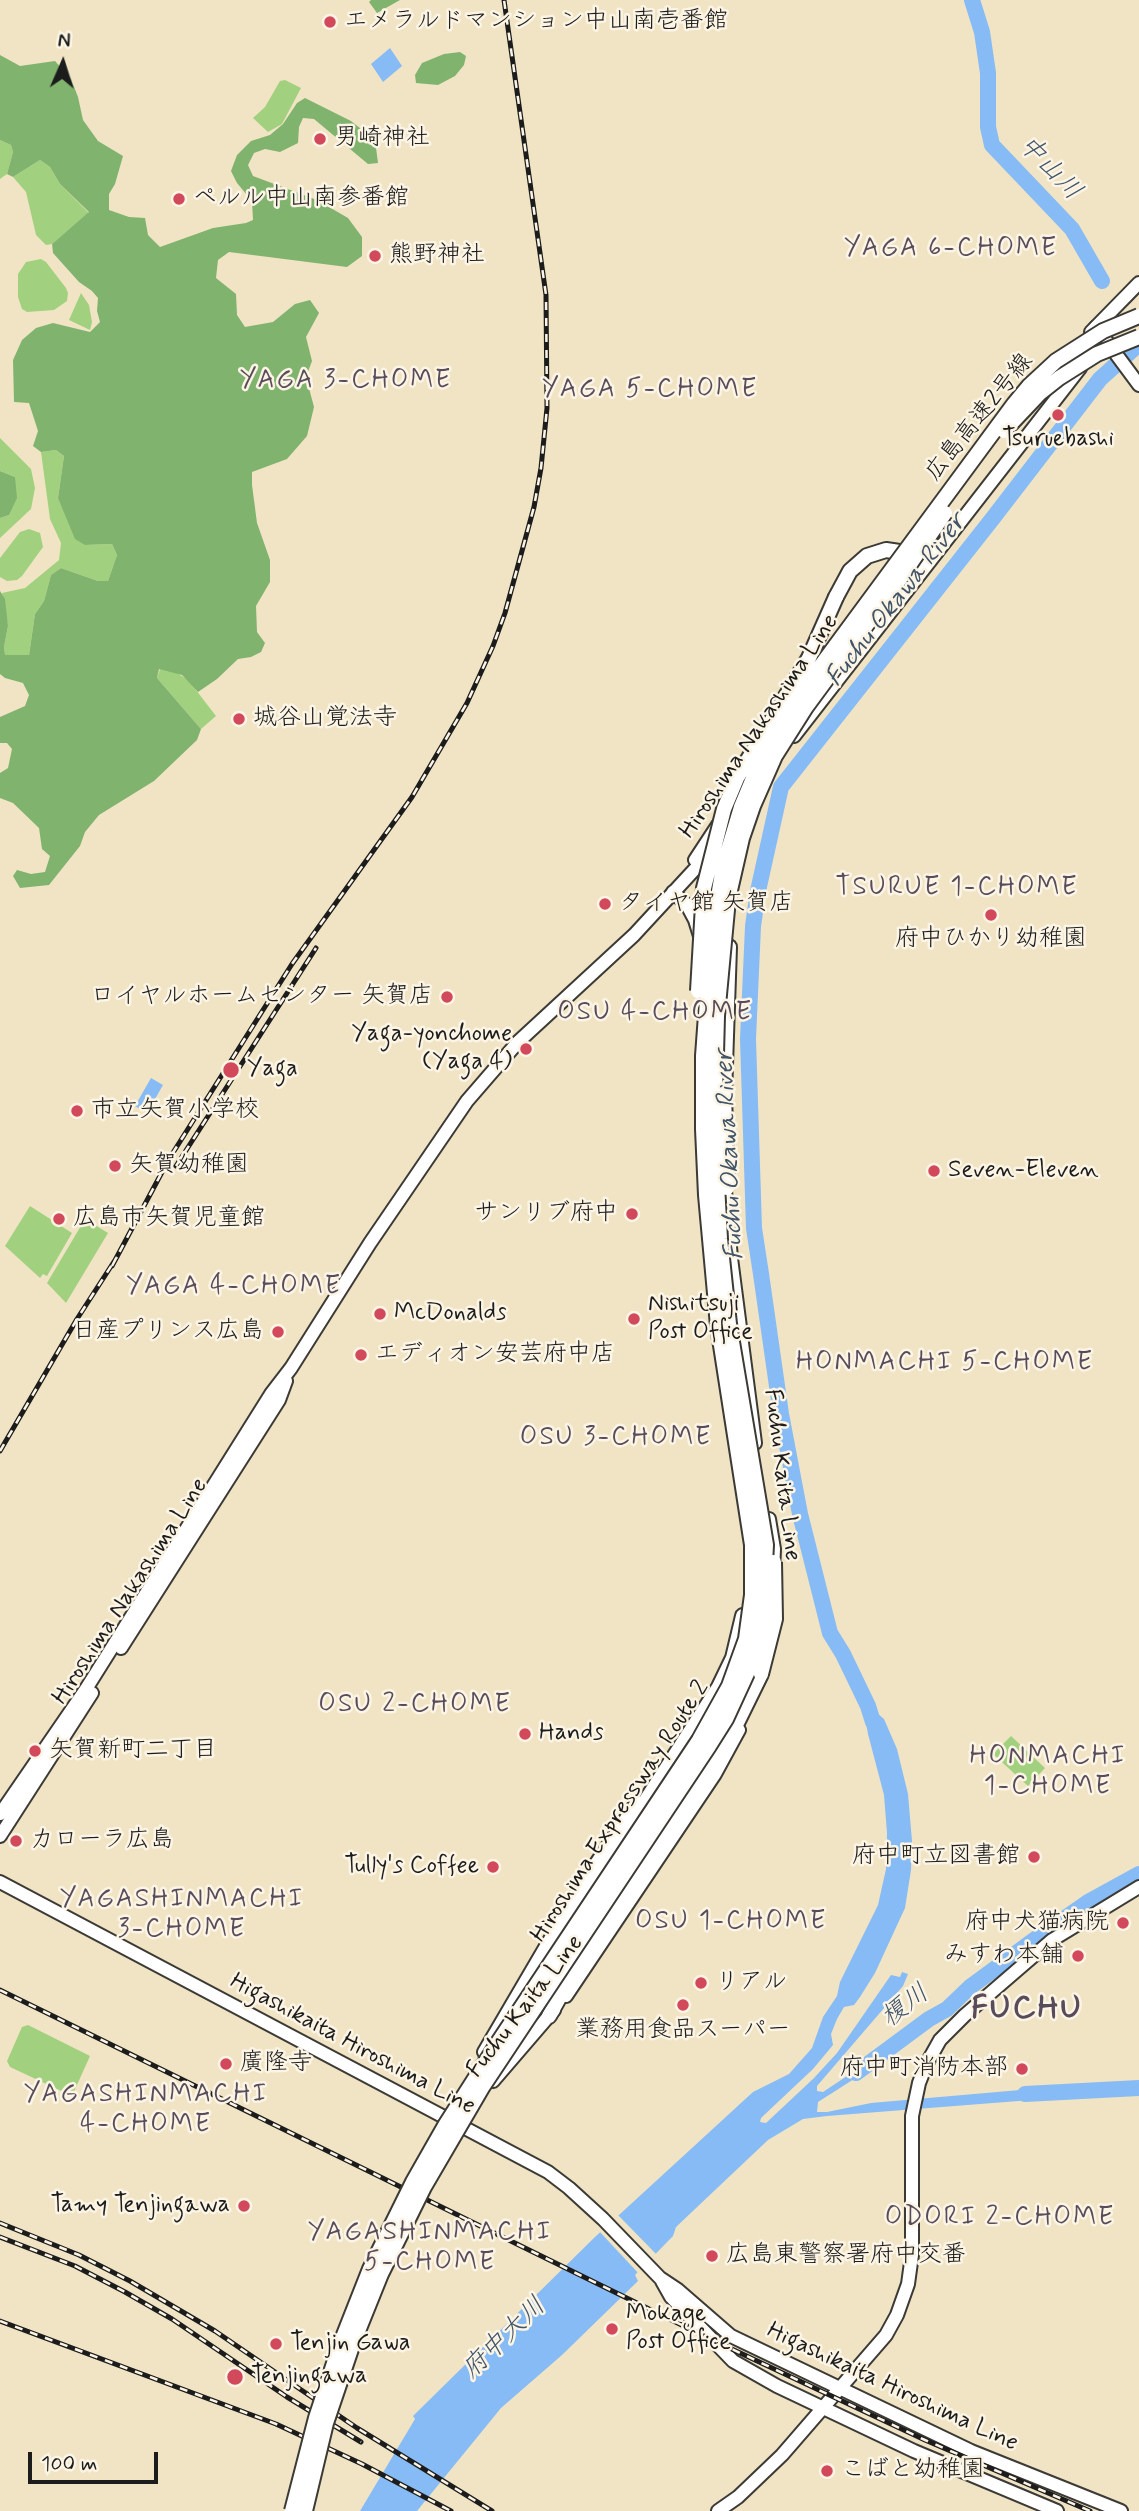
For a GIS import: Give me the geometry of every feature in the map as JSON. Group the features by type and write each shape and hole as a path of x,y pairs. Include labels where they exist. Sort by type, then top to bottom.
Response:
{"highway":[{"name":"広島高速2号線","path":"889,585 973,457 1029,386 1056,361 1087,340 1139,316"},
{"name":"広島高速2号線","path":"889,585 981,462 1040,393 1078,365 1107,349 1139,337"},
{"path":"703,1129 698,1078 697,1021 702,902 706,876 730,794 767,726 809,658 850,571 867,556 886,551 913,554"},
{"name":"Hiroshima Expressway Route 2","path":"305,2511 326,2423 352,2346 381,2274 424,2187 456,2129 496,2066 726,1719 749,1669 762,1618 766,1545 750,1488 718,1326 708,1229 703,1129 704,1056 712,933 723,867 738,816 760,761 779,727 889,585"},
{"name":"Hiroshima Expressway Route 2","path":"292,2511 316,2418 340,2345 370,2269 413,2182 499,2041 699,1740 729,1686 746,1639 752,1595 750,1488 724,1272 714,1129 716,1017 728,899 746,827 775,756 889,585"},
{"path":"741,1403 727,1248 724,1061 731,908 741,833 750,797"},
{"path":"549,2016 597,1934 733,1728 761,1674 772,1636 776,1591 772,1544 750,1488"},
{"path":"489,2043 540,1973 587,1892 727,1673 742,1623 750,1488"}],"main road":[{"name":"Hiroshima Nakashima Line","path":"673,892 829,656 913,554 981,456 1028,399 1139,283"},
{"name":"Hiroshima Nakashima Line","path":"0,1814 86,1689 271,1394 291,1368 370,1243 475,1090 518,1042 600,969 723,837 797,732 1080,368 1096,327"},
{"path":"1096,327 1135,381"},
{"name":"Fuchu Kaita Line","path":"462,2129 506,2065 577,1981 715,1774 741,1726 762,1675 770,1635 774,1549 755,1443 731,1258 722,1151 718,1015 695,920 687,905 673,892"},
{"name":"Hiroshima Nakashima Line","path":"0,1836 279,1400 291,1368"},
{"name":"Fuchu Kaita Line","path":"443,2118 583,1883 720,1683 734,1647"},
{"name":"Higashikaita Hiroshima Line","path":"0,1882 462,2129 548,2172 607,2223 656,2274 731,2336 971,2451 1121,2511"},
{"path":"718,2511 738,2497 782,2455 886,2335 897,2315 908,2284 912,2255 912,2134 915,2103 926,2065 940,2040 959,2020 1052,1940 1139,1886"},
{"name":"Higashikaita Hiroshima Line","path":"656,2274 671,2297 733,2361 822,2408 914,2451 1057,2511"}],"green space":[{"path":"400,0 377,13 369,2"},
{"path":"460,52 466,56 464,65 455,76 438,85 416,83 415,75 422,63 444,54"},
{"path":"0,55 20,66 55,61 71,79 83,120 98,141 123,156 115,184 109,194 109,210 129,217 145,218 148,235 160,247 213,228 253,220 252,201 231,171 237,155 251,141 270,135 283,124 297,103 305,98 351,121 375,140 378,163 368,164 314,119 303,118 299,127 298,143 280,152 265,149 254,153 248,165 253,176 317,200 348,218 362,237 362,256 347,267 229,252 218,260 216,278 236,294 237,315 245,327 273,322 295,304 310,300 319,313 306,337 312,361 306,377 314,407 307,436 287,459 252,472 257,523 270,560 270,582 256,606 257,632 265,643 261,652 238,659 198,692 182,675 159,669 157,678 201,729 197,740 154,781 99,815 85,832 80,846 49,885 20,888 13,876 17,870 31,874 45,872 50,856 42,849 39,828 13,803 0,798 0,773 8,768 12,749 7,743 0,743 0,717 25,706 29,695 23,683 0,674 0,591 5,599 8,626 5,655 29,655 35,614 44,601 51,575 61,568 98,581 108,581 117,555 112,544 85,545 75,539 58,498 64,456 56,450 41,452 33,446 38,431 29,403 14,402 13,360 22,340 36,328 53,323 90,332 100,322 98,298 79,282 53,253 52,244 89,212 60,184 50,167 40,160 13,177 7,174 13,152 11,145 0,140"},
{"path":"285,80 301,88 282,124 268,132 253,118 265,107 280,81"},
{"path":"0,140 11,145 13,152 7,174 0,179"},
{"path":"40,160 50,167 60,184 89,213 52,244 46,245 36,235 26,192 13,177"},
{"path":"41,259 66,288 67,301 54,310 27,312 22,309 18,297 18,274 26,262"},
{"path":"81,293 89,305 92,322 90,330 69,320"},
{"path":"0,438 31,469 35,488 31,509 0,538 0,518 9,515 15,477 0,471"},
{"path":"56,450 64,456 58,498 85,545 112,544 117,555 108,581 98,581 61,568 51,575 44,601 35,614 29,655 5,655 8,626 2,593 25,588 59,560 61,543 50,519 41,452"},
{"path":"0,471 15,477 17,498 9,515 0,518"},
{"path":"29,529 40,533 43,547 22,576 17,580 7,581 0,577 0,558 20,532"},
{"path":"160,669 176,672 189,681 216,716 201,729 157,678"},
{"path":"30,1206 72,1233 47,1276 43,1274 40,1278 5,1246"},
{"path":"85,1219 108,1233 66,1303 47,1283"},
{"path":"1011,1736 1045,1768 1028,1786 993,1754"},
{"path":"28,2025 90,2056 72,2096 10,2067 7,2061 22,2027"}],"water":[{"path":"390,48 402,66 383,82 371,64"},
{"path":"151,1078 163,1085 147,1113 135,1106"},
{"name":"府中大川","path":"862,1700 884,1719 897,1749 908,1794 912,1841 905,1908 875,1973 854,2005 844,2007 837,2019 831,2034 833,2045 760,2122 766,2123 814,2078 837,2053 891,1975 900,1977 902,1972 908,1974 903,1986 817,2086 817,2091 823,2092 871,2060 876,2065 818,2102 817,2112 871,2103 1043,2088 1044,2099 803,2119 768,2140 676,2227 673,2236 635,2275 638,2281 562,2355 501,2408 417,2511 360,2511 415,2419 413,2416 595,2237 753,2092 789,2074 812,2048 823,2017 837,1996 840,1982 878,1905 886,1869 884,1795"}],"pier":[{"path":"617,2214 658,2256 640,2275 599,2231"}],"waterway":[{"name":"中山川","path":"972,0 982,32 988,73 988,127 992,145 1072,229 1102,281"},
{"name":"Fuchu Okawa River","path":"873,1722 843,1654 830,1633 800,1514 781,1414 754,1228 748,1039 753,926 758,891 781,787 1100,379 1139,344"},
{"name":"榎川","path":"856,2073 929,2019 947,2009 970,1987 1045,1932 1088,1902 1139,1874"},
{"path":"1025,2094 1139,2088"}],"railway":[{"path":"112,1266 169,1159 292,964 412,797 467,703 505,613 534,507 547,408 546,295 504,0"},
{"path":"176,1166 316,948"},
{"path":"0,1451 77,1319 117,1257"},
{"path":"0,1990 702,2335 925,2440 1090,2511"},
{"path":"0,2223 79,2255 130,2281 215,2331 357,2428 492,2511"},
{"path":"0,2237 75,2266 125,2292 172,2319 287,2397 361,2442"},
{"path":"0,2321 276,2424 362,2464 451,2511"}],"place":[{"name":"エメラルドマンション中山南壱番館","path":"330,22"},
{"name":"男崎神社","path":"320,139"},
{"name":"ペルル中山南参番館","path":"179,199"},
{"name":"熊野神社","path":"375,256"},
{"name":"Tsuruebashi","path":"1058,415"},
{"name":"城谷山覚法寺","path":"239,719"},
{"name":"タイヤ館 矢賀店","path":"605,904"},
{"name":"府中ひかり幼稚園","path":"991,915"},
{"name":"ロイヤルホームセンター 矢賀店","path":"447,997"},
{"name":"Yaga-yonchome (Yaga 4)","path":"526,1049"},
{"name":"Yaga","path":"231,1070"},
{"name":"市立矢賀小学校","path":"77,1111"},
{"name":"矢賀幼稚園","path":"115,1166"},
{"name":"Seven-Eleven","path":"934,1171"},
{"name":"サンリブ府中","path":"632,1214"},
{"name":"広島市矢賀児童館","path":"59,1219"},
{"name":"McDonalds","path":"380,1314"},
{"name":"Nishitsuji Post Office","path":"634,1319"},
{"name":"日産プリンス広島","path":"278,1332"},
{"name":"エディオン安芸府中店","path":"361,1355"},
{"name":"Hands","path":"525,1734"},
{"name":"矢賀新町二丁目","path":"35,1751"},
{"name":"カローラ広島","path":"16,1841"},
{"name":"府中町立図書館","path":"1034,1857"},
{"name":"Tully's Coffee","path":"493,1867"},
{"name":"府中犬猫病院","path":"1123,1923"},
{"name":"みすわ本舗","path":"1078,1956"},
{"name":"リアル","path":"701,1983"},
{"name":"業務用食品スーパー","path":"683,2005"},
{"name":"廣隆寺","path":"226,2064"},
{"name":"府中町消防本部","path":"1022,2069"},
{"name":"Tamy Tenjingawa","path":"244,2206"},
{"name":"広島東警察署府中交番","path":"712,2256"},
{"name":"Mokage Post Office","path":"612,2329"},
{"name":"Tenjin Gawa","path":"276,2344"},
{"name":"Tenjingawa","path":"235,2377"},
{"name":"こばと幼稚園","path":"827,2471"}],"district":[{"name":"YAGA 6-CHOME","path":"951,250"},
{"name":"YAGA 3-CHOME","path":"346,382"},
{"name":"YAGA 5-CHOME","path":"650,391"},
{"name":"TSURUE 1-CHOME","path":"957,889"},
{"name":"OSU 4-CHOME","path":"655,1014"},
{"name":"YAGA 4-CHOME","path":"234,1288"},
{"name":"HONMACHI 5-CHOME","path":"945,1364"},
{"name":"OSU 3-CHOME","path":"616,1439"},
{"name":"OSU 2-CHOME","path":"415,1706"},
{"name":"HONMACHI 1-CHOME","path":"1048,1772"},
{"name":"YAGASHINMACHI 3-CHOME","path":"182,1916"},
{"name":"OSU 1-CHOME","path":"731,1923"},
{"name":"FUCHU","path":"1027,2010"},
{"name":"YAGASHINMACHI 4-CHOME","path":"146,2111"},
{"name":"ODORI 2-CHOME","path":"1000,2219"},
{"name":"YAGASHINMACHI 5-CHOME","path":"430,2249"}]}
